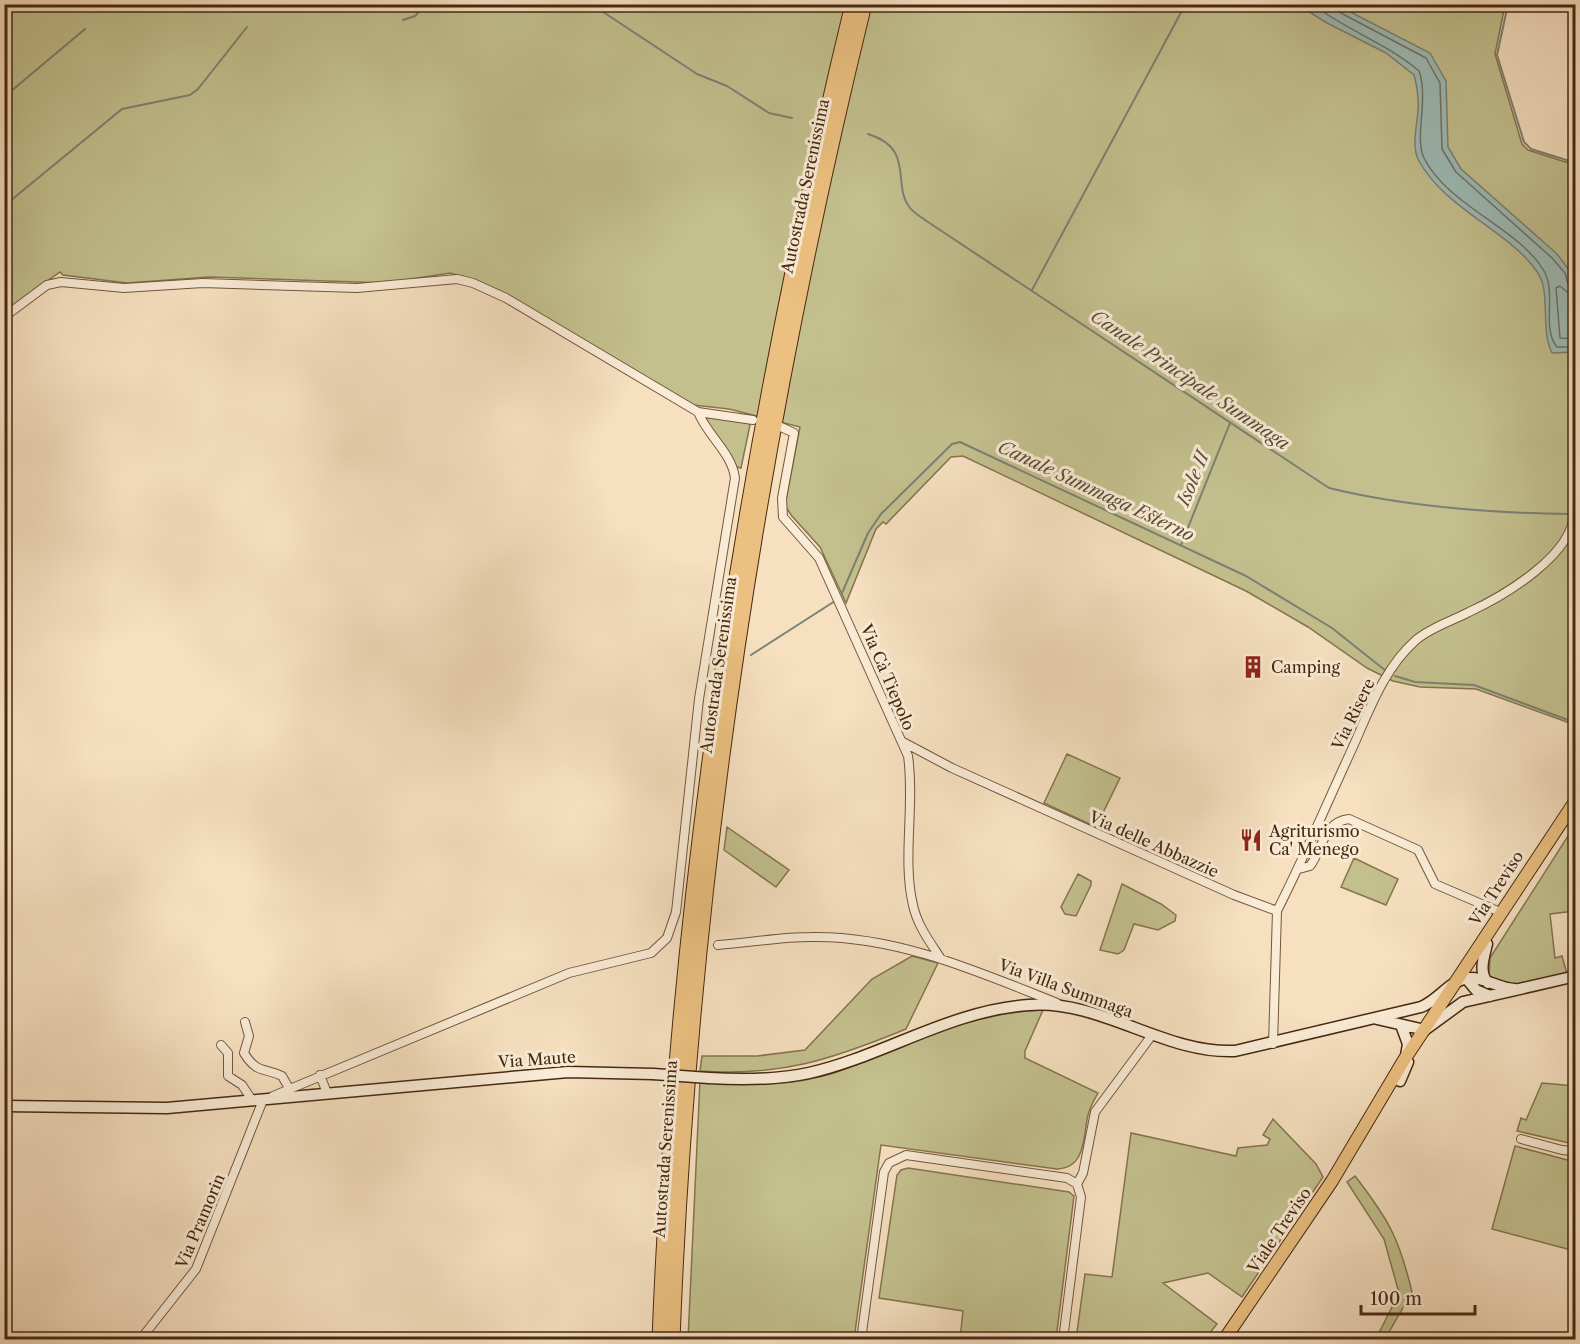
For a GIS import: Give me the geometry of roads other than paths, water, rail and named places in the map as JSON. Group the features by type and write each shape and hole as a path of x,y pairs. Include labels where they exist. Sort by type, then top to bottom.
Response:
{"highway":[{"name":"Autostrada Serenissima","path":"660,1340 678,1063 698,864 727,644 760,440 795,261 853,4"},
{"name":"Autostrada Serenissima","path":"672,1340 687,1089 697,977 739,640 772,439 811,241 864,4"}],"main road":[{"name":"Via Treviso","path":"1461,980 1500,912 1575,800"},
{"name":"Via Treviso","path":"1461,980 1487,944 1567,812"},
{"name":"Viale Treviso","path":"1359,1137 1400,1081 1440,1019 1461,980"},
{"name":"Viale Treviso","path":"1224,1340 1268,1278 1359,1137 1404,1060 1461,980"}],"street":[{"path":"4,317 47,285 61,282 124,288 203,283 357,288 457,279 473,283 506,298 698,412 753,420"},
{"path":"221,1045 228,1053 228,1076 261,1100 569,973 651,953 667,938 676,912 699,699 735,478 734,468 703,425 698,412"},
{"name":"Via Cà Tiepolo","path":"781,427 794,433 782,498 783,517 819,558 901,741 910,767 910,887 913,906 919,923 941,959"},
{"name":"Via Risere","path":"1277,911 1299,869 1377,692 1401,657 1418,638 1483,605 1544,563 1564,544 1574,522 1574,513"},
{"name":"Via delle Abbazzie","path":"901,741 952,768 1223,891 1277,911"},
{"name":"Via Risere","path":"1299,869 1310,867 1329,828 1341,820 1349,819 1418,850 1435,884 1500,912"},
{"path":"1273,1044 1277,911"},
{"name":"Via Villa Summaga","path":"718,945 811,937 878,944 941,959 1060,1004 1152,1035 1221,1052 1273,1044 1430,1004 1461,980"},
{"path":"1487,944 1483,968 1484,978 1488,983"},
{"path":"1400,1081 1425,1030 1463,1002 1575,976"},
{"path":"1461,980 1515,989"},
{"path":"1461,980 1490,996"},
{"path":"1019,1006 1024,990"},
{"name":"Via Maute","path":"4,1106 127,1109 261,1100 568,1072 752,1079 808,1073 984,1012 1019,1006 1060,1004"},
{"path":"1400,1012 1410,1016 1425,1030"},
{"path":"1374,1019 1425,1030"},
{"path":"245,1022 249,1036 244,1053 251,1065 264,1072 282,1076 289,1088"},
{"path":"1401,1025 1408,1044 1404,1060"},
{"path":"1077,1184 1083,1173 1095,1112 1152,1035"},
{"path":"320,1075 327,1093"},
{"name":"Via Pramorin","path":"140,1340 196,1269 261,1100"},
{"path":"1521,1139 1562,1150 1572,1151 1575,1148"},
{"path":"861,1340 884,1172 895,1159 906,1155 1067,1178 1077,1184 1081,1197 1063,1340"}],"water":[{"path":"1298,5 1337,5 1430,53 1446,81 1448,147 1461,169 1557,254 1570,271 1575,290 1575,352 1552,353 1548,343 1542,281 1526,258 1445,193 1419,161 1415,149 1418,102 1414,75 1386,53 1327,23"}],"waterway":[{"name":"Canale Principale Summaga","path":"403,20 415,16 426,4"},
{"name":"Canale Principale Summaga","path":"591,4 697,74 727,86 769,113 792,118"},
{"path":"1508,4 1497,55 1524,142 1531,149 1576,163"},
{"path":"1032,290 1185,5"},
{"path":"4,206 122,109 190,95 198,89 247,27"},
{"path":"4,97 85,29"},
{"name":"Canale Principale Summaga","path":"868,134 883,141 892,149 900,168 905,199 915,213 1329,488 1358,495 1448,508 1569,514"},
{"name":"Isole II","path":"1181,545 1230,423"},
{"name":"Canale Summaga Esterno","path":"842,593 868,533 881,514 952,444 960,442 1246,576 1332,628 1386,671"},
{"name":"Canale Summaga Esterno","path":"751,655 835,601"},
{"name":"Canale Summaga Esterno","path":"1395,676 1415,682 1474,685 1576,723"}],"place":[{"name":"Camping","path":"1253,667"},
{"name":"Agriturismo Ca' Menego","path":"1251,840"}]}
